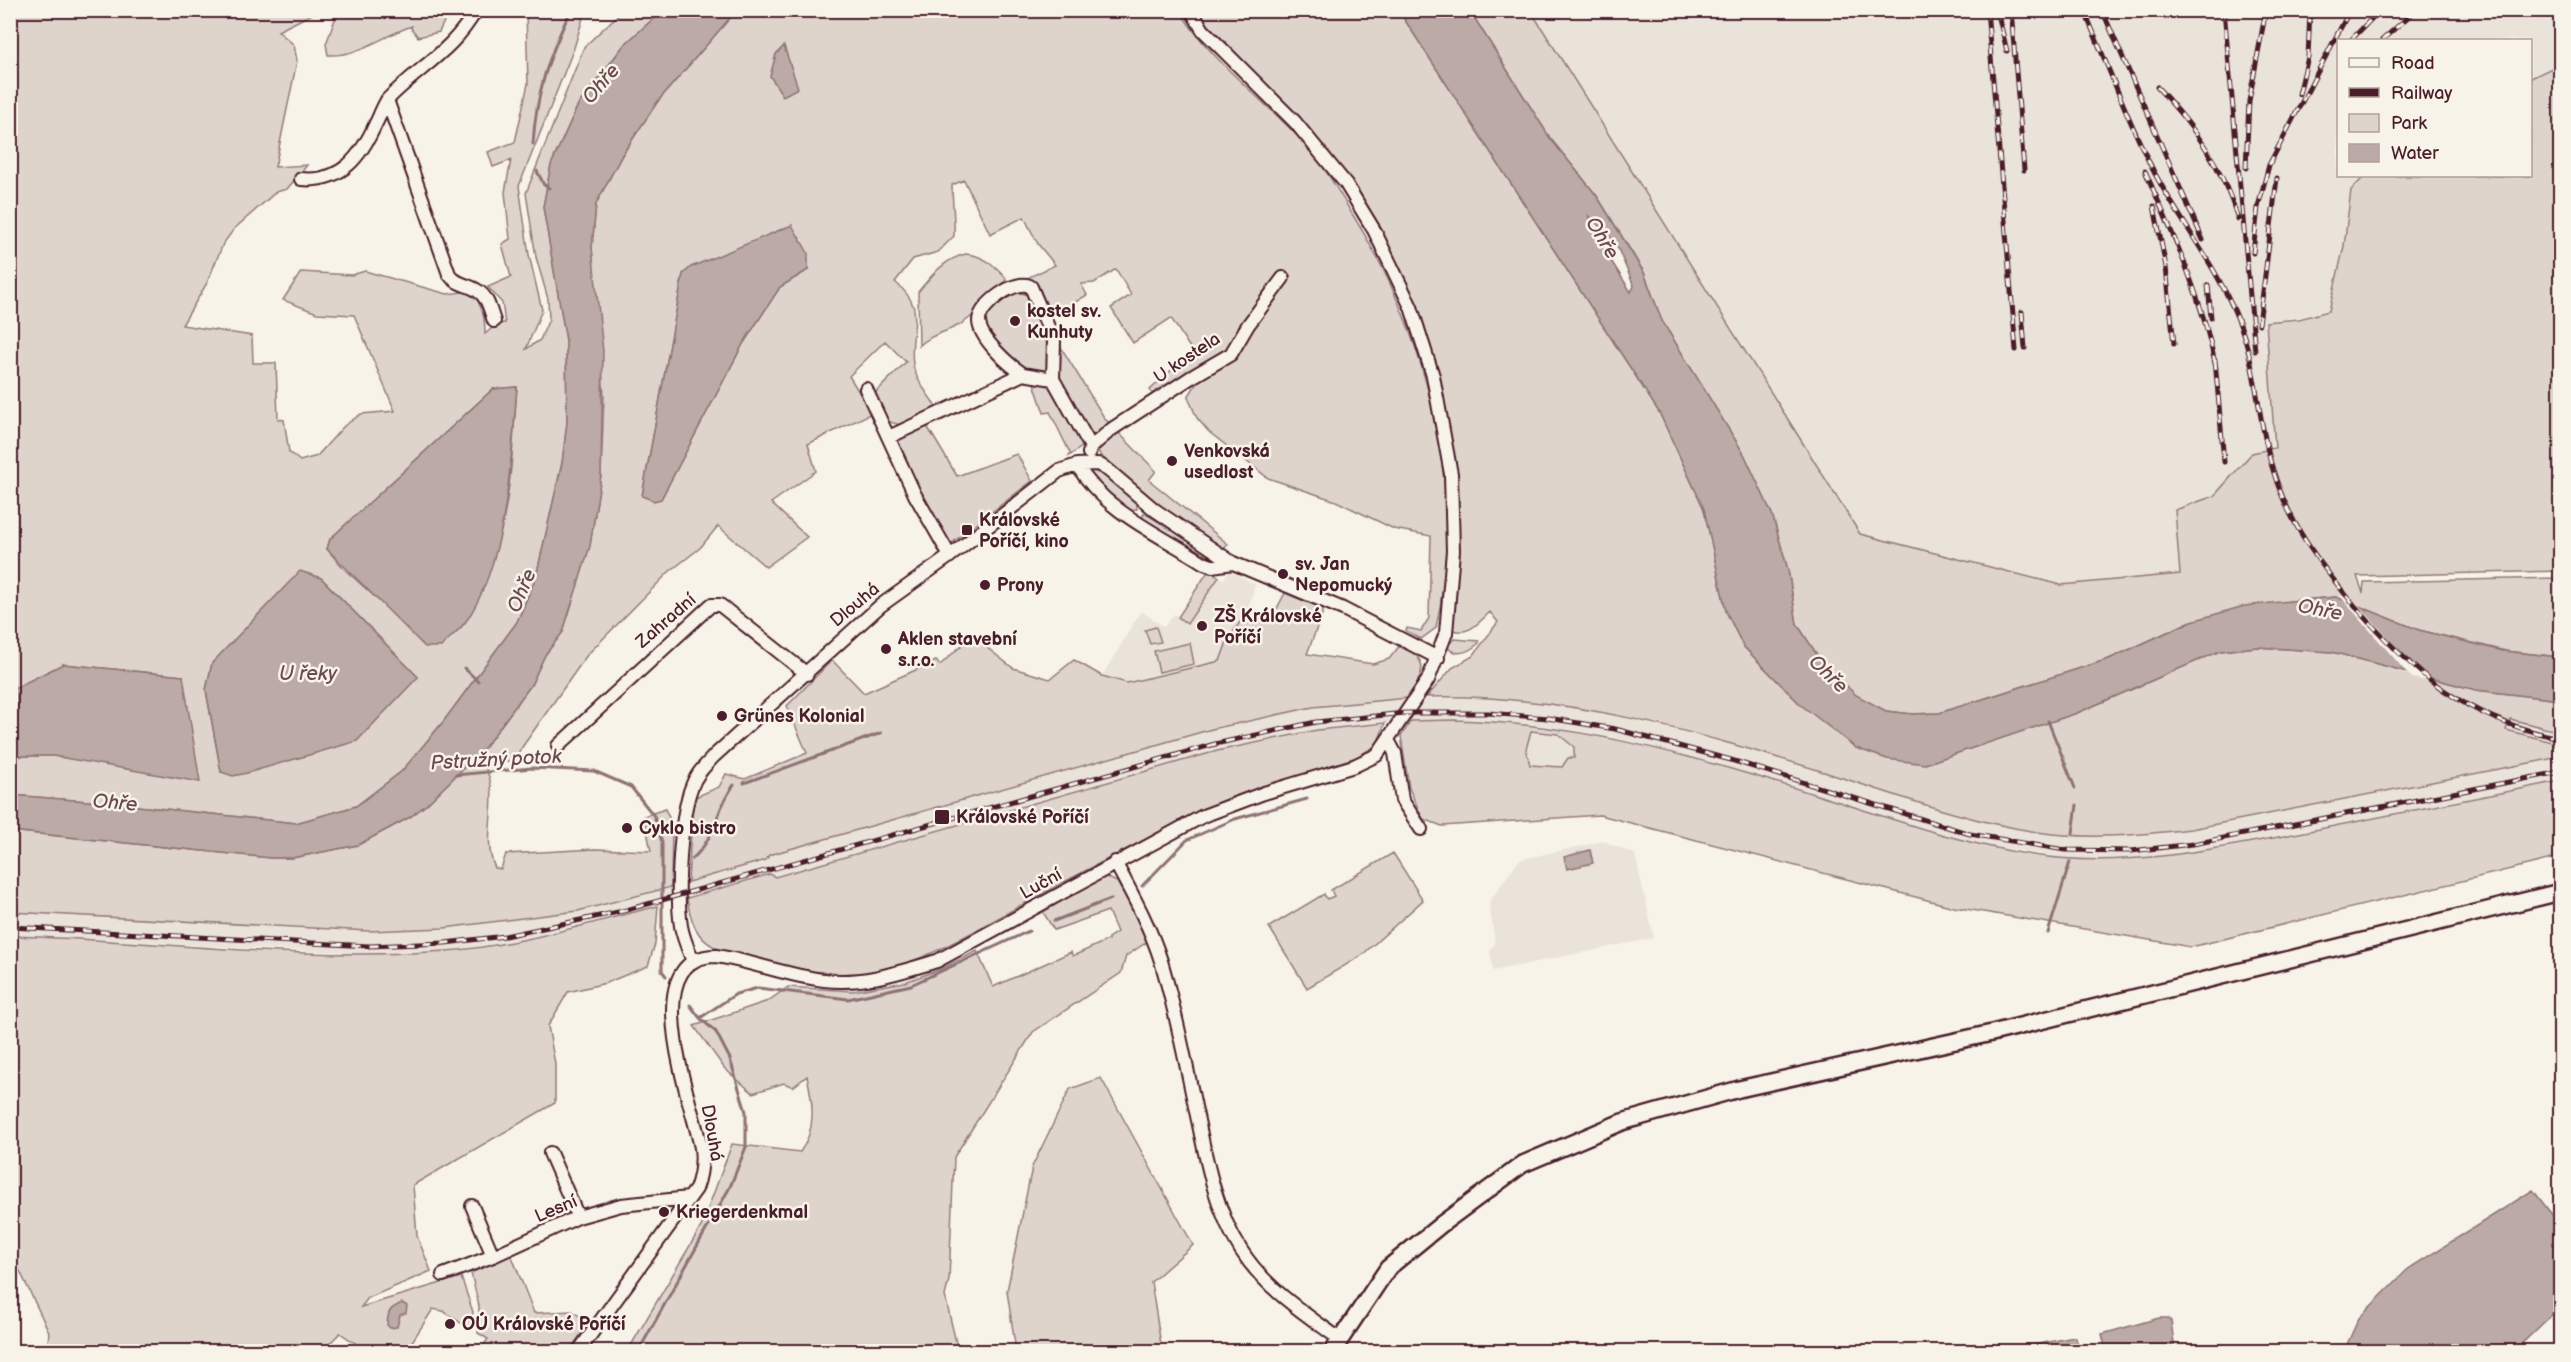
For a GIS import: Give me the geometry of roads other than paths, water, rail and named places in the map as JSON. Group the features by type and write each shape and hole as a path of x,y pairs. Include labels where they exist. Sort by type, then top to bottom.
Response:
{"main road":[{"path":"1335,1345 1388,1268 1443,1223 1522,1164 1622,1122 1739,1089 1992,1033 2560,892"}],"street":[{"path":"301,179 313,181 337,174 350,165 363,152 387,100 454,43 476,10"},
{"name":"Luční","path":"693,961 709,956 722,957 823,980 847,981 896,973 937,961 1203,816 1264,792 1354,766 1377,755 1428,680 1446,633 1454,527 1451,474 1433,376 1411,307 1374,230 1346,184 1295,122 1203,30 1191,10"},
{"path":"387,100 449,274 461,284 479,291 487,299 494,321"},
{"name":"U kostela","path":"1091,447 1112,429 1231,354 1248,325 1283,278"},
{"path":"1053,379 1023,374 1007,364 980,329 982,309 1018,285 1024,284 1031,287 1053,341 1053,379 1091,447 1082,464"},
{"path":"889,437 1023,374"},
{"path":"866,389 915,495 950,556"},
{"path":"1082,464 1108,470 1155,510 1233,563 1343,609 1438,658"},
{"path":"1082,464 1106,501 1153,534 1212,566 1233,563"},
{"name":"Dlouhá","path":"578,1352 689,1198 700,1177 701,1150 673,1032 677,982 685,968 693,961 682,934 680,913 687,803 697,775 714,756 807,674 846,634 880,606 950,556 1051,477 1082,464"},
{"name":"Zahradní","path":"558,746 711,605 720,605 807,674"},
{"path":"1388,740 1395,753 1402,800 1421,829"},
{"path":"1115,862 1146,921 1161,962 1213,1189 1229,1227 1241,1250 1262,1277 1335,1345"},
{"path":"550,1153 578,1217"},
{"name":"Lesní","path":"443,1275 493,1256 578,1217 621,1205 689,1198"},
{"path":"472,1206 493,1256"}],"water":[{"name":"Ohře","path":"662,11 736,11 658,101 622,155 596,204 592,248 603,351 601,475 590,546 563,632 545,655 531,685 485,747 427,804 410,817 358,845 292,858 271,858 11,831 11,795 296,823 356,806 402,771 443,722 517,622 536,577 562,463 567,422 566,340 543,207 551,165 578,105 624,45"},
{"name":"Ohře","path":"1399,11 1470,11 1550,138 1597,196 1644,273 1662,321 1744,454 1772,514 1788,570 1797,624 1821,661 1856,695 1886,711 1913,714 1939,713 2109,659 2192,621 2244,606 2336,597 2419,630 2503,651 2560,657 2560,700 2476,690 2332,652 2257,647 2220,651 2077,713 1925,764 1887,759 1856,748 1801,705 1743,646 1726,611 1704,509 1659,412","holes":["1588,215 1615,242 1634,286 1631,292 1606,253"]},
{"path":"784,46 798,88 783,96 770,76 776,54"},
{"path":"792,225 808,253 808,270 780,287 743,344 661,499 654,501 642,496 683,274 691,267"},
{"path":"517,387 505,507 491,568 481,595 464,624 441,647 425,647 327,549 330,539 493,389"},
{"name":"U řeky","path":"300,571 321,578 418,677 357,741 247,773 233,776 221,772 206,690 212,663"},
{"path":"63,664 183,676 200,782 53,756 11,756 11,690"},
{"path":"1590,850 1593,863 1567,869 1564,857"},
{"path":"2533,1190 2560,1225 2560,1307 2514,1351 2344,1351 2359,1318 2408,1269"},
{"path":"402,1303 407,1306 406,1313 400,1315 397,1327 390,1328 387,1325 389,1313"},
{"path":"2159,1318 2168,1318 2171,1321 2175,1351 2106,1351 2102,1334"},
{"path":"2074,1337 2079,1351 2007,1350"}],"waterway":[{"path":"533,144 537,108 545,75 571,10"},
{"path":"537,171 544,185 549,188"},
{"path":"464,668 478,681"},
{"path":"2048,721 2075,788"},
{"path":"744,783 881,733"},
{"name":"Pstružný potok","path":"455,775 532,768 594,771 631,787 654,816 662,842 662,971 666,976"},
{"path":"692,859 706,842 734,785"},
{"path":"1142,886 1187,840 1235,819 1307,799"},
{"path":"2073,833 2077,805"},
{"path":"2048,933 2070,862"},
{"path":"1054,921 1111,899"},
{"path":"700,1018 736,994 758,988 848,999 911,985 1029,931"},
{"name":"Pstružný potok","path":"638,1352 730,1187 746,1147 746,1112 730,1059 716,1032 700,1018 690,1005"}],"railway":[{"path":"1987,10 2016,350"},
{"path":"1997,10 2007,51"},
{"path":"2011,10 2024,170"},
{"path":"2084,10 2153,170 2219,279 2237,317 2249,355 2268,454 2280,491 2306,541 2327,572 2373,627 2419,671 2468,705 2496,719 2526,730 2560,738"},
{"path":"2102,10 2203,240"},
{"path":"2224,10 2255,351"},
{"path":"2246,168 2249,101 2266,10"},
{"path":"2299,94 2308,57 2310,10"},
{"path":"2253,253 2258,207 2269,165 2350,10"},
{"path":"2352,39 2380,10"},
{"path":"2383,39 2416,10"},
{"path":"2157,87 2206,148 2224,181 2238,219"},
{"path":"2145,171 2177,243 2195,292 2216,368"},
{"path":"2259,324 2277,178"},
{"path":"2154,206 2166,267 2174,344"},
{"path":"2208,285 2211,318"},
{"path":"2022,312 2025,348"},
{"path":"2215,360 2224,462"},
{"path":"10,927 369,946 445,943 505,936 623,911 1215,744 1316,722 1405,713 1488,713 1548,718 1615,729 1731,760 1970,834 2065,850 2131,851 2193,844 2560,772"}],"place":[{"name":"kostel sv. Kunhuty","path":"1015,321"},
{"name":"Venkovská usedlost","path":"1172,461"},
{"name":"Královské Poříčí, kino","path":"967,530"},
{"name":"sv. Jan Nepomucký","path":"1283,574"},
{"name":"Prony","path":"985,585"},
{"name":"ZŠ Královské Poříčí","path":"1202,626"},
{"name":"Aklen stavební s.r.o.","path":"886,649"},
{"name":"Grünes Kolonial","path":"722,716"},
{"name":"Královské Poříčí","path":"942,817"},
{"name":"Cyklo bistro","path":"627,828"},
{"name":"Kriegerdenkmal","path":"664,1212"},
{"name":"OÚ Královské Poříčí","path":"450,1324"}]}
